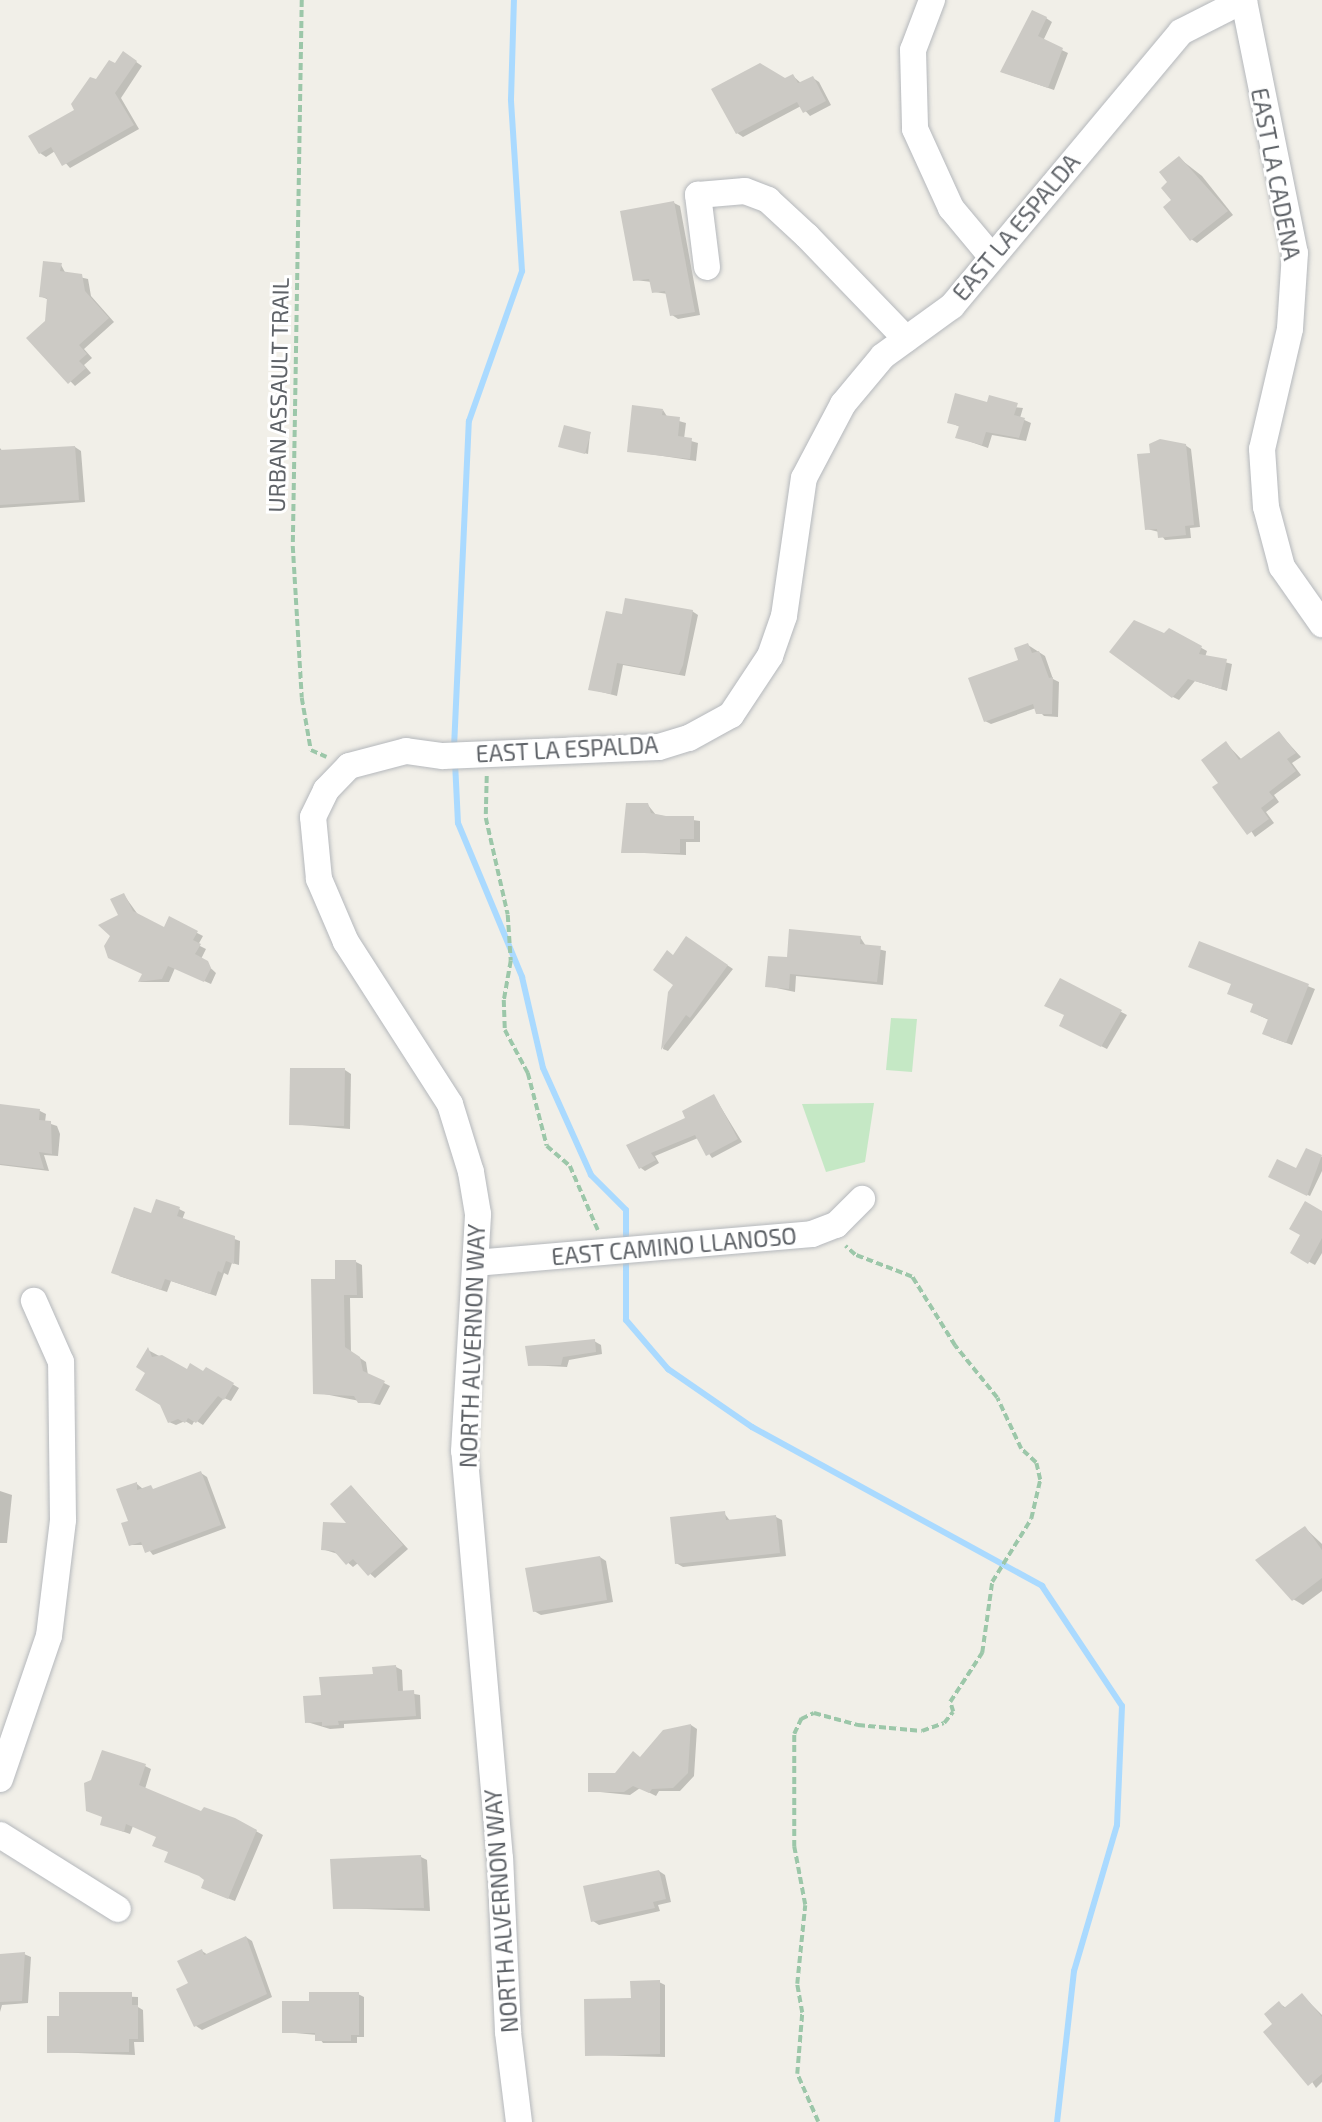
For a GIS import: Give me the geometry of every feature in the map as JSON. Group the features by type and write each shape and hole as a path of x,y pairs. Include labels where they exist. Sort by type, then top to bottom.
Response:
{"street":[{"path":"932,0 913,50 915,129 951,208 991,256"},
{"name":"EAST LA ESPALDA","path":"349,766 406,751 443,756 659,747 689,738 731,715 759,677 784,616 804,478 843,404 883,356 952,306 991,256 1181,33 1244,0"},
{"name":"EAST LA CADENA","path":"1244,0 1295,253 1290,329 1262,449 1266,508 1282,568 1322,624"},
{"path":"707,267 698,195 745,191 768,200 807,236 906,339"},
{"name":"NORTH ALVERNON WAY","path":"349,766 326,790 313,817 319,879 346,942 450,1104 474,1193 475,1263 464,1451 500,1859 508,2032 519,2122"},
{"name":"EAST CAMINO LLANOSO","path":"475,1263 662,1250 812,1234 825,1228 862,1199"},
{"path":"0,1779 49,1636 63,1520 61,1362 34,1301"},
{"path":"0,1835 118,1909"}],"path":[{"name":"URBAN ASSAULT TRAIL","path":"302,0 293,546 302,698 312,750 349,766"},
{"path":"489,753 486,818 508,915 510,949 505,1030 528,1073 547,1146 570,1166 600,1235"},
{"path":"818,2122 797,2074 802,2013 797,1984 805,1905 794,1847 794,1734 801,1719 814,1713 858,1725 922,1731 944,1723 953,1712 950,1702 982,1653 992,1582 1031,1519 1040,1480 1036,1462 1021,1449 998,1398 962,1356 912,1277 855,1255 825,1228"}],"green space":[{"path":"891,1018 917,1019 912,1072 886,1070"},
{"path":"874,1103 865,1162 826,1172 802,1104"}],"building":[{"path":"1032,10 1047,17 1038,36 1063,48 1048,88 1000,72"},
{"path":"123,51 137,61 115,93 134,125 62,166 51,147 39,154 28,136 74,110 71,104 90,77 96,79 109,60 115,63"},
{"path":"760,63 785,78 793,74 798,83 813,76 826,101 803,113 797,102 736,134 711,89"},
{"path":"1179,156 1228,211 1190,241 1163,207 1171,200 1161,188 1167,182 1159,172"},
{"path":"674,201 695,312 670,316 665,291 652,293 649,279 633,281 620,211"},
{"path":"43,261 62,263 60,271 82,274 85,291 109,318 79,345 87,354 79,361 86,368 68,384 26,338 45,321 47,298 39,297"},
{"path":"955,393 987,402 989,395 1018,403 1014,415 1025,418 1019,438 986,432 982,445 955,438 959,426 947,423"},
{"path":"632,405 663,409 662,415 680,417 678,436 692,438 690,459 627,452"},
{"path":"564,425 591,432 585,454 558,447"},
{"path":"1160,439 1186,444 1194,525 1185,526 1186,535 1158,538 1157,529 1145,530 1137,454 1150,453 1149,444"},
{"path":"75,446 79,500 0,505 0,450"},
{"path":"625,598 693,610 683,665 679,674 617,663 611,694 588,690 606,611 622,614"},
{"path":"1134,620 1164,633 1169,628 1202,646 1199,654 1227,659 1221,689 1188,679 1172,698 1109,652"},
{"path":"1028,643 1032,653 1039,651 1049,678 1053,677 1052,714 1036,714 1033,704 984,722 968,678 1018,660 1014,648"},
{"path":"1279,731 1296,753 1287,759 1296,771 1269,792 1274,798 1261,808 1269,819 1247,835 1212,787 1218,783 1201,760 1226,741 1239,760"},
{"path":"626,803 648,803 651,813 666,816 694,816 694,839 680,839 680,853 621,853"},
{"path":"124,893 133,911 164,927 169,916 198,931 193,940 201,944 195,954 208,961 211,968 204,982 168,966 162,979 138,982 142,974 108,958 104,946 110,936 98,925 118,915 110,899"},
{"path":"789,929 861,936 860,944 881,946 877,982 790,974 789,989 765,987 768,956 787,957"},
{"path":"686,936 728,965 690,1018 686,1015 661,1050 668,992 673,985 653,970 667,950 673,955"},
{"path":"1199,941 1309,984 1286,1043 1262,1034 1268,1019 1250,1012 1253,1004 1227,994 1231,984 1188,967"},
{"path":"1060,978 1122,1010 1101,1047 1059,1026 1064,1015 1044,1006"},
{"path":"290,1068 345,1068 344,1126 289,1125"},
{"path":"714,1094 738,1139 706,1156 695,1135 651,1153 656,1160 639,1169 626,1145 685,1118 682,1111"},
{"path":"0,1104 40,1109 39,1120 51,1121 52,1154 39,1152 44,1169 0,1164"},
{"path":"1306,1148 1322,1155 1307,1196 1268,1177 1277,1159 1296,1168"},
{"path":"156,1199 180,1207 177,1216 235,1236 234,1264 226,1261 222,1273 218,1271 210,1294 165,1279 161,1290 111,1273 134,1207 151,1213"},
{"path":"1305,1201 1322,1211 1322,1238 1308,1264 1290,1253 1300,1235 1289,1229"},
{"path":"335,1260 356,1260 357,1295 344,1295 345,1347 360,1357 363,1371 385,1381 374,1403 358,1403 354,1396 313,1394 311,1279 335,1279"},
{"path":"595,1339 596,1352 563,1357 561,1365 528,1366 525,1346"},
{"path":"148,1347 152,1357 162,1355 187,1369 190,1363 203,1371 206,1367 234,1383 224,1400 218,1396 196,1423 188,1418 185,1423 178,1419 168,1423 160,1405 135,1390 145,1373 136,1367"},
{"path":"201,1471 221,1525 145,1553 141,1542 129,1546 121,1523 128,1521 116,1489 137,1482 137,1490 151,1485 153,1489"},
{"path":"351,1485 403,1545 368,1576 353,1559 346,1565 334,1551 321,1550 323,1522 346,1523 330,1504"},
{"path":"725,1511 726,1520 776,1515 780,1553 675,1564 670,1517"},
{"path":"1305,1526 1322,1550 1322,1578 1292,1601 1255,1560"},
{"path":"600,1556 607,1600 533,1612 525,1568"},
{"path":"396,1665 398,1691 414,1690 416,1716 338,1721 339,1725 305,1723 303,1696 321,1695 319,1677 373,1674 372,1667"},
{"path":"691,1724 688,1773 673,1788 652,1789 649,1793 633,1786 624,1792 588,1792 588,1773 615,1773 633,1751 640,1757 663,1730"},
{"path":"102,1750 146,1764 139,1785 201,1811 204,1807 235,1818 257,1830 228,1899 201,1888 204,1880 199,1876 164,1862 168,1852 152,1846 156,1837 126,1824 124,1832 100,1825 102,1817 86,1811 84,1783 91,1780"},
{"path":"421,1855 424,1908 333,1909 330,1859"},
{"path":"659,1870 666,1899 653,1902 655,1908 591,1922 583,1886"},
{"path":"246,1936 267,1994 194,2027 176,1989 188,1983 177,1961 202,1949 204,1955"},
{"path":"25,1952 22,2001 0,2002 0,1954"},
{"path":"660,1980 660,2054 585,2056 584,1999 631,1998 630,1981"},
{"path":"59,1992 132,1992 132,2005 138,2005 138,2039 129,2039 129,2052 47,2053 47,2016 59,2016"},
{"path":"309,1992 359,1992 359,2035 351,2035 351,2041 315,2041 315,2033 282,2033 282,2001 309,2001"},
{"path":"1302,1993 1322,2017 1322,2074 1308,2086 1263,2032 1272,2024 1264,2014 1279,2001 1284,2008"}],"waterway":[{"path":"454,748 469,421 522,271 511,99 514,0"},
{"path":"455,762 458,823 522,977 543,1068 591,1175 626,1210 626,1243"},
{"path":"626,1258 626,1320 668,1369 752,1427 1042,1586 1122,1706 1117,1825 1074,1971 1057,2122"}]}
